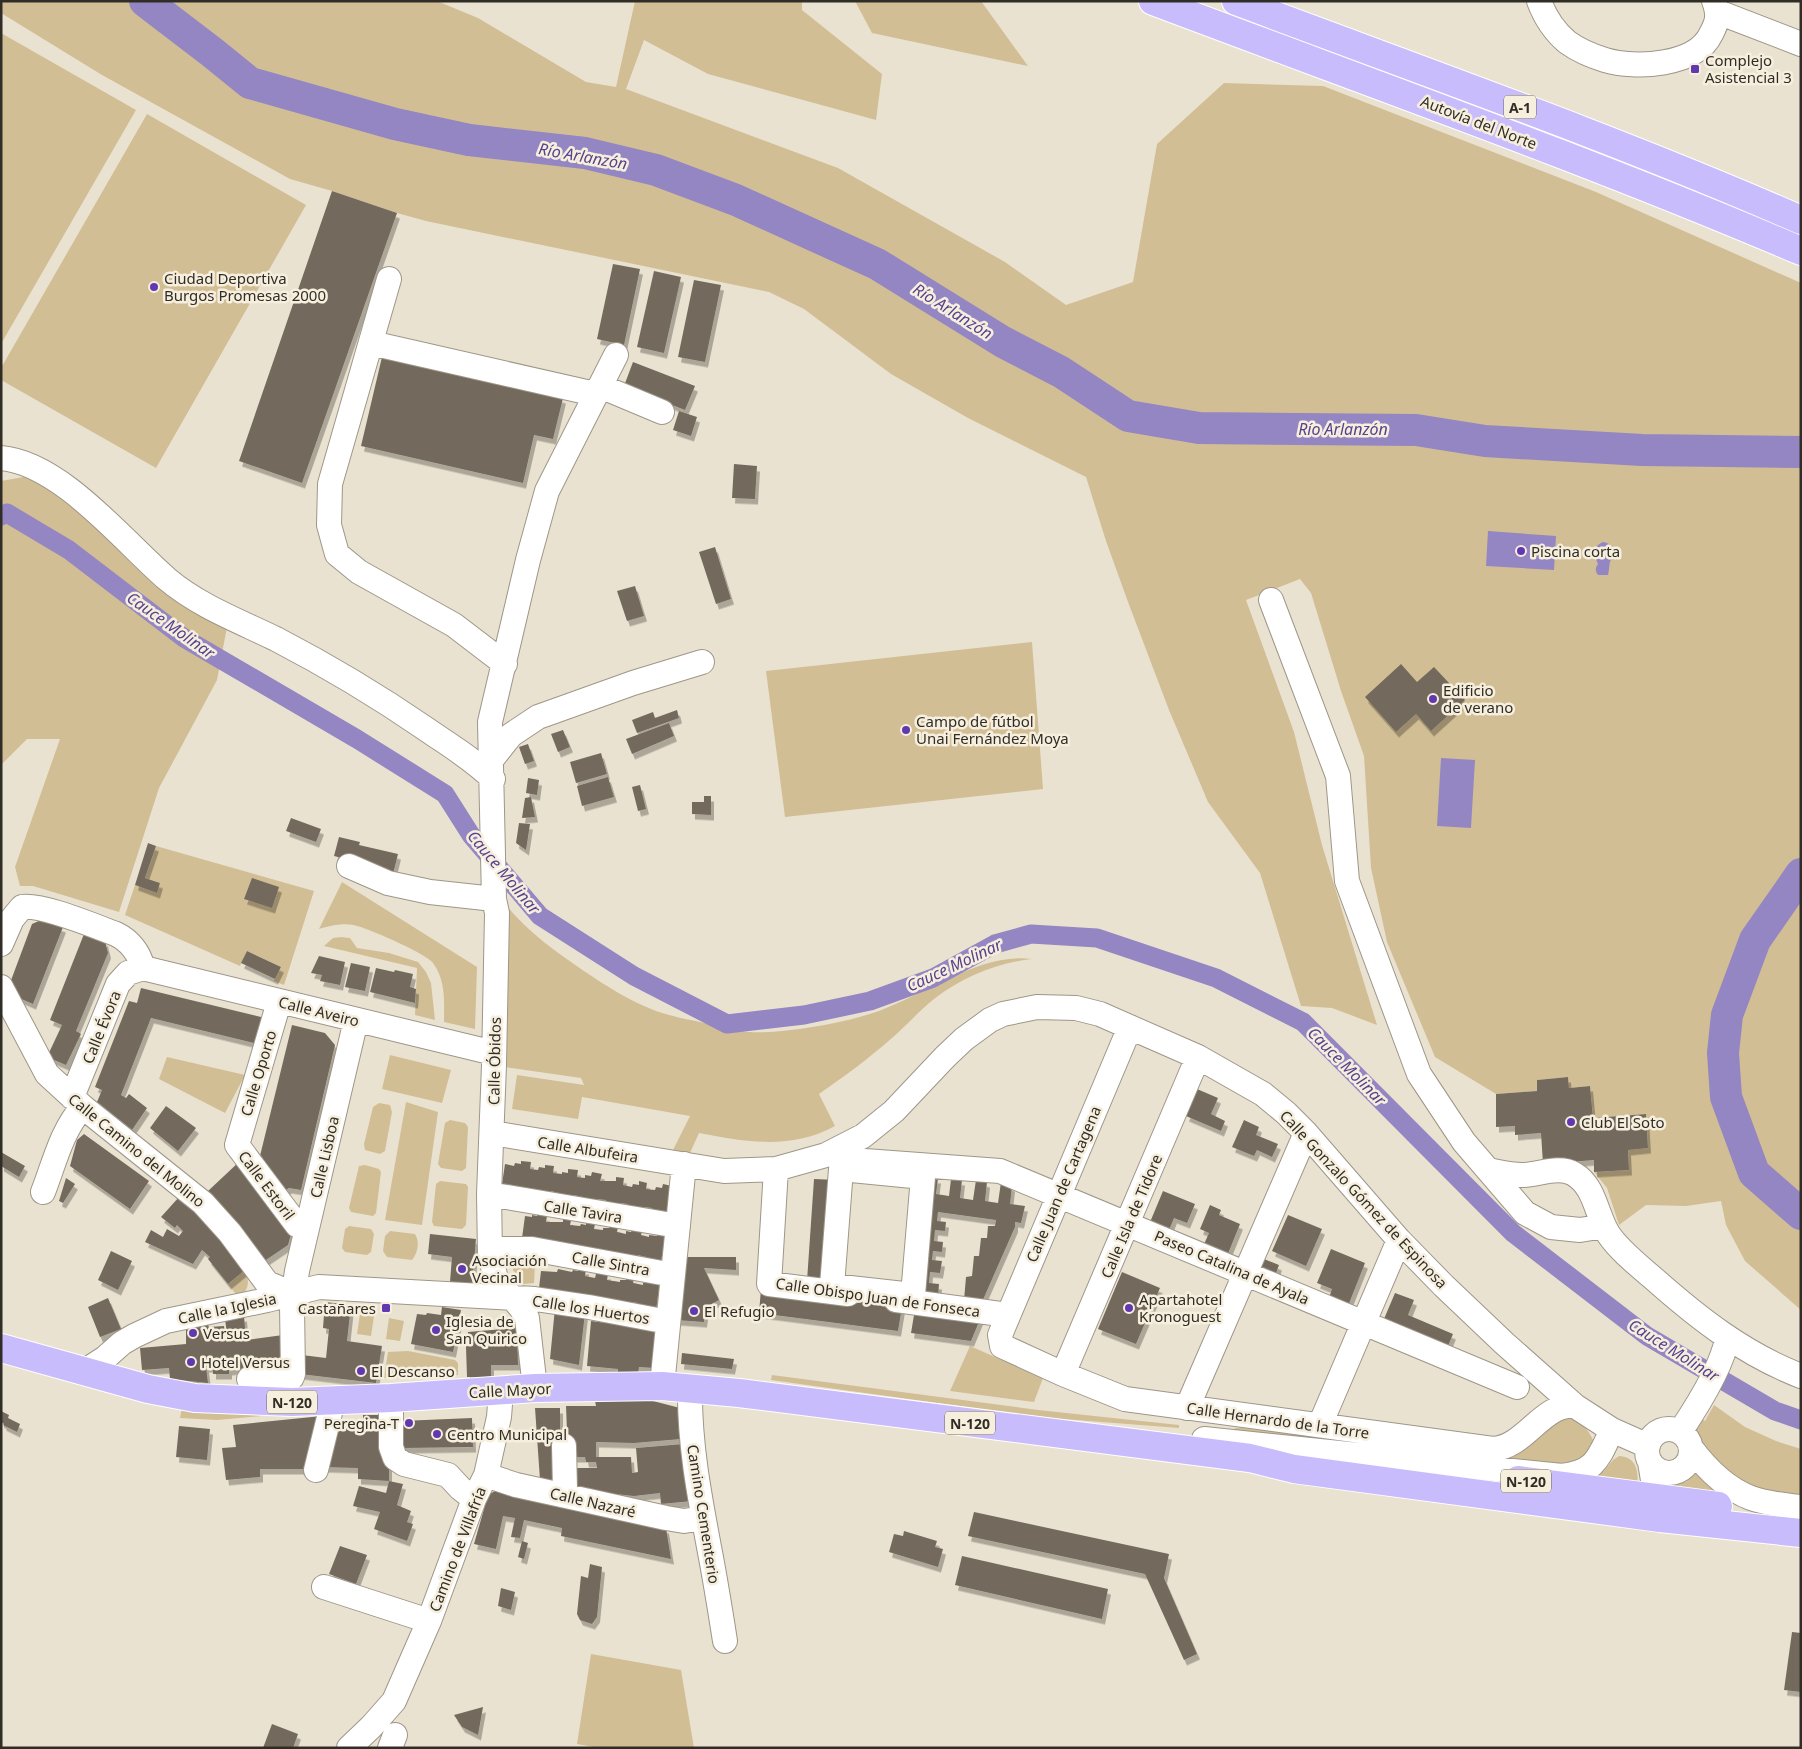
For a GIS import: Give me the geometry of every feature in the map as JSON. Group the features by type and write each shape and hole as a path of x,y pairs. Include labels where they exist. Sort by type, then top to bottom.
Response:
{"highway":[{"name":"Autovía del Norte","path":"1154,1 1586,163 1801,251"},
{"name":"Autovía del Norte","path":"1236,1 1660,162 1801,220"},
{"name":"N-120","path":"1,1348 85,1372"},
{"name":"Calle Mayor","path":"85,1372 148,1389 195,1398 266,1402 391,1398 535,1388 662,1386 690,1388"},
{"name":"N-120","path":"690,1388 1250,1458 1312,1472 1660,1518 1788,1531"},
{"name":"N-120","path":"1250,1458 1295,1456 1431,1470 1801,1517"}],"street":[{"path":"1539,1 1543,13 1552,27 1567,41 1585,52 1606,60 1626,64 1668,62 1686,56 1700,48 1716,26 1716,7 1801,44"},
{"path":"389,279 330,484 330,525 337,554 359,572 454,625 505,664"},
{"path":"371,343 598,390 662,412"},
{"name":"Calle Óbidos","path":"535,1388 527,1318 521,1308 496,1279 490,1249 489,1194 494,1054 496,913 494,899 490,722 528,560 547,491 616,355"},
{"path":"1,458 24,464 40,471 79,497 168,579 191,597 278,640 346,677 477,764 492,769 511,735 538,717 633,682 702,662"},
{"path":"1271,600 1338,776 1347,881 1419,1074 1464,1142 1525,1213 1552,1227 1580,1230 1604,1226"},
{"path":"349,866 388,883 430,892 494,899"},
{"path":"1,944 12,919 22,907 30,906 116,934 134,949 143,968"},
{"name":"Calle Aveiro","path":"143,968 494,1054"},
{"name":"Calle Évora","path":"43,1192 66,1132 76,1114 77,1102 118,984 128,973 143,968"},
{"name":"Calle Camino del Molino","path":"1,987 47,1074 77,1102 203,1203 230,1233 267,1283 293,1294"},
{"name":"Calle Oporto","path":"237,1145 279,1002"},
{"name":"Calle Gonzalo Gómez de Espinosa","path":"684,1164 724,1171 776,1169 826,1155 863,1136 894,1111 945,1057 964,1039 990,1020 1003,1014 1037,1007 1076,1008 1100,1014 1198,1057 1263,1094 1306,1133 1399,1240 1483,1324 1535,1371 1563,1401 1649,1454"},
{"name":"Calle Lisboa","path":"293,1294 356,1020"},
{"name":"Calle Juan de Cartagena","path":"1000,1342 1000,1335 1008,1315 1130,1027"},
{"name":"Calle Isla de Tidore","path":"1063,1374 1198,1057"},
{"name":"Calle Albufeira","path":"492,1133 684,1164"},
{"path":"1187,1408 1306,1133"},
{"name":"Calle Estoril","path":"237,1145 297,1225"},
{"name":"Paseo Catalina de Ayala","path":"854,1158 865,1161 1000,1171 1517,1387"},
{"path":"662,1386 684,1164"},
{"name":"Calle Obispo Juan de Fonseca","path":"776,1169 769,1284 1008,1315"},
{"path":"842,1169 924,1177 913,1295 832,1286 842,1169"},
{"path":"1488,1170 1521,1175 1564,1170 1575,1174 1590,1190 1610,1237 1674,1298 1727,1338 1767,1361 1801,1376"},
{"name":"Calle Tavira","path":"489,1194 678,1226"},
{"path":"1320,1426 1399,1240"},
{"name":"Calle Sintra","path":"490,1249 532,1250 673,1275"},
{"name":"Calle la Iglesia","path":"85,1372 122,1344 159,1324 186,1316 319,1287 513,1298"},
{"name":"Calle la Iglesia","path":"249,1379 292,1377 293,1294"},
{"name":"Calle los Huertos","path":"513,1298 561,1302 668,1322"},
{"path":"1649,1454 1659,1470 1672,1472 1679,1470 1688,1461 1686,1440 1708,1385 1726,1347 1727,1338"},
{"name":"Calle Hernardo de la Torre","path":"1000,1342 1005,1349 1125,1399 1320,1426 1500,1448 1510,1445 1563,1401"},
{"name":"Camino Cementerio","path":"690,1388 692,1433 703,1518 725,1641"},
{"name":"Camino de Villafría","path":"349,1748 372,1727 394,1701 429,1621 474,1499 486,1475 499,1418 501,1391"},
{"path":"391,1398 391,1447 395,1458 404,1464 448,1475 474,1499"},
{"path":"316,1470 330,1413 330,1400"},
{"path":"1101,1440 1125,1433 1169,1435 1562,1476 1576,1474 1589,1468 1596,1461 1612,1430"},
{"path":"1788,1531 1749,1519 1676,1510 1668,1507 1656,1498 1649,1454 1650,1439 1661,1431 1674,1430 1686,1440 1714,1473 1736,1491 1769,1503 1801,1507"},
{"path":"564,1446 565,1489"},
{"name":"Calle Nazaré","path":"486,1475 516,1485 666,1518 684,1521 703,1518"},
{"path":"324,1587 429,1621"}],"shaded area":[{"path":"1,1 437,1 478,18 586,82 616,87 635,1 802,1 802,10 882,74 876,120 708,74 644,40 626,89 838,168 1005,262 1066,305 1133,282 1157,144 1224,83 1323,86 1596,192 1801,283 1801,1310 1745,1261 1726,1225 1721,1201 1686,1206 1646,1205 1619,1225 1607,1188 1594,1172 1629,1170 1628,1150 1648,1147 1646,1114 1593,1118 1590,1086 1569,1088 1568,1077 1537,1080 1537,1091 1496,1094 1435,1057 1387,942 1371,868 1364,756 1341,691 1311,593 1300,579 1246,600 1294,732 1322,845 1377,1025 1332,1008 1301,1006 1260,873 1208,802 1169,710 1128,602 1086,477 968,418 891,374 804,309 769,292 426,221 290,179 102,75 1,13"},
{"path":"855,1 981,1 1028,66 872,33"},
{"path":"1,33 136,110 1,344"},
{"name":"Ciudad Deportiva Burgos Promesas 2000","path":"147,114 306,205 156,468 1,380 1,368"},
{"path":"29,476 62,494 227,627 217,680 159,788 119,912 33,886 20,886 15,867 60,739 27,739 1,765 1,481"},
{"name":"Piscina corta","path":"1488,531 1556,536 1554,570 1486,566"},
{"path":"1603,542 1612,547 1612,555 1608,575 1598,575 1595,551 1597,546"},
{"name":"Campo de fútbol Unai Fernández Moya","path":"1032,642 1043,789 785,817 766,671"},
{"path":"1441,758 1475,760 1471,828 1437,826"},
{"path":"156,846 314,891 284,985 274,981 281,967 247,951 240,966 125,915 135,885 157,892 160,883 145,878"},
{"path":"342,882 477,967 475,1029 444,1022 442,984 437,970 428,959 396,941 353,925 344,924 319,929"},
{"path":"506,905 523,924 552,948 592,977 628,998 656,1011 743,1031 780,1031 815,1027 849,1020 897,1004 974,968 993,962 1032,959 980,972 956,984 928,1004 874,1053 819,1094 835,1126 819,1134 785,1141 768,1142 699,1133 690,1153 673,1150 690,1116 582,1097 578,1119 512,1109 517,1075 584,1085 581,1078 505,1067"},
{"path":"333,938 350,938 357,948 389,953 418,962 426,972 431,983 435,1020 415,1015 417,968 324,946"},
{"path":"390,1055 451,1070 442,1103 382,1089"},
{"path":"167,1057 245,1075 225,1113 159,1079"},
{"path":"406,1102 438,1112 422,1225 385,1220"},
{"path":"379,1103 390,1105 392,1112 385,1151 380,1154 365,1150 364,1144 373,1107"},
{"path":"450,1120 465,1123 468,1127 466,1168 462,1171 441,1168 438,1164 445,1123"},
{"path":"365,1165 379,1169 381,1172 376,1213 373,1216 351,1212 349,1208 359,1166"},
{"path":"440,1181 466,1184 468,1187 466,1225 462,1229 434,1226 432,1222 436,1184"},
{"path":"349,1226 371,1229 374,1234 371,1252 367,1255 345,1252 342,1248 345,1229"},
{"path":"390,1231 415,1234 418,1247 412,1260 387,1257 383,1251 385,1236"},
{"path":"521,1259 532,1260 535,1263 534,1283 523,1284 513,1270 513,1264"},
{"path":"245,1270 248,1285 245,1292 239,1298 228,1284"},
{"path":"360,1314 374,1316 371,1336 357,1334"},
{"path":"389,1318 404,1321 400,1341 386,1339"},
{"path":"970,1346 1043,1378 1034,1402 950,1391"},
{"path":"408,1351 455,1360 458,1363 458,1375 384,1378 388,1352"},
{"path":"772,1375 1038,1410 1179,1425 1179,1428 1017,1414 771,1380"},
{"path":"1714,1405 1745,1427 1776,1441 1801,1449 1801,1500 1759,1492 1735,1480 1699,1444 1696,1431 1700,1418 1705,1421"},
{"path":"182,1408 294,1413 217,1420 180,1418"},
{"path":"1560,1415 1571,1418 1581,1424 1592,1437 1594,1443 1578,1466 1350,1443 1351,1436 1494,1455"},
{"path":"1235,1428 1311,1436 1310,1440 1234,1433"},
{"path":"1619,1456 1630,1459 1636,1466 1638,1476 1637,1487 1589,1482 1605,1470"},
{"path":"1696,1473 1724,1497 1666,1486 1686,1482"},
{"path":"591,1654 681,1670 694,1748 600,1748 577,1744"}],"building":[{"path":"332,191 397,213 302,483 239,461"},
{"path":"613,264 640,269 624,345 597,339"},
{"path":"654,271 681,277 664,353 637,347"},
{"path":"694,280 721,285 705,362 678,357"},
{"path":"382,357 563,398 553,439 534,435 523,483 361,446"},
{"path":"633,362 695,386 685,410 624,386"},
{"path":"679,411 697,417 691,436 673,430"},
{"path":"734,464 757,466 755,499 732,498"},
{"path":"715,547 731,599 716,604 699,552"},
{"path":"635,586 644,616 627,621 617,591"},
{"path":"1401,664 1417,682 1434,667 1465,700 1431,731 1416,714 1396,732 1365,697"},
{"path":"677,710 679,718 637,733 632,720 653,712 655,718"},
{"path":"669,723 674,736 632,754 626,739"},
{"path":"563,730 570,747 558,752 551,734"},
{"path":"528,744 534,761 525,764 519,747"},
{"path":"601,753 607,774 576,783 570,762"},
{"path":"608,777 614,797 582,806 577,786"},
{"path":"528,778 539,780 537,795 526,793"},
{"path":"640,785 646,809 638,811 632,787"},
{"path":"704,796 711,796 711,815 692,814 692,802 704,802"},
{"path":"531,797 535,817 522,818 525,798"},
{"path":"291,818 321,829 316,842 286,831"},
{"path":"519,823 530,824 526,850 516,843"},
{"path":"339,837 360,842 359,845 398,854 393,874 370,865 334,856"},
{"path":"148,843 156,846 145,878 160,883 157,893 135,885"},
{"path":"252,878 279,887 272,908 244,899"},
{"path":"41,920 63,927 33,1004 19,998 10,983 32,924"},
{"path":"84,934 105,941 108,953 76,1031 81,1034 66,1065 47,1057 62,1025 50,1020"},
{"path":"247,951 281,967 275,979 241,963"},
{"path":"319,956 345,962 340,985 320,981 322,975 311,973"},
{"path":"351,963 370,967 365,991 345,987"},
{"path":"376,968 413,974 410,987 416,989 415,1003 370,992"},
{"path":"141,988 265,1018 258,1044 151,1018 121,1095 126,1098 129,1094 147,1108 132,1130 97,1102 102,1090 95,1087 129,1001 137,1003"},
{"path":"292,1025 325,1033 335,1045 301,1190 289,1188 281,1193 259,1160"},
{"name":"Club El Soto","path":"1568,1077 1569,1088 1590,1086 1593,1118 1646,1114 1648,1148 1628,1150 1629,1170 1594,1172 1594,1160 1543,1164 1541,1133 1515,1135 1515,1126 1496,1127 1496,1094 1537,1091 1537,1080"},
{"path":"1197,1089 1218,1098 1211,1114 1225,1121 1221,1131 1186,1116"},
{"path":"166,1106 196,1128 178,1151 150,1128"},
{"path":"1244,1120 1259,1127 1256,1135 1278,1144 1272,1157 1257,1150 1254,1156 1232,1147"},
{"path":"84,1134 149,1181 130,1209 70,1166 77,1140"},
{"path":"1,1152 25,1166 19,1177 1,1166"},
{"path":"240,1161 292,1231 288,1245 263,1262 208,1191"},
{"path":"521,1161 531,1162 530,1169 538,1170 539,1167 545,1168 545,1165 554,1166 553,1173 568,1173 568,1169 578,1170 577,1177 585,1178 585,1175 591,1176 592,1172 602,1174 600,1181 616,1181 616,1177 624,1178 623,1185 632,1187 633,1184 639,1185 639,1181 647,1183 646,1189 655,1190 656,1187 662,1188 663,1184 672,1186 667,1215 651,1213 652,1208 644,1207 643,1211 628,1209 628,1204 620,1203 620,1207 605,1205 606,1200 597,1199 596,1203 581,1201 582,1197 574,1195 573,1199 557,1197 558,1193 551,1191 550,1196 535,1193 535,1189 527,1188 527,1192 511,1189 512,1185 502,1184 505,1164 514,1166 515,1163 521,1164"},
{"path":"924,1177 938,1178 936,1194 949,1196 951,1179 962,1180 960,1198 973,1200 976,1180 987,1182 985,1201 998,1203 1001,1182 1012,1186 1010,1204 1025,1206 1021,1223 1015,1222 1015,1227 982,1302 964,1300 966,1277 972,1276 974,1256 979,1256 981,1238 987,1238 988,1226 995,1226 996,1220 938,1212 937,1221 946,1222 945,1231 935,1230 934,1241 943,1242 942,1252 933,1251 932,1260 942,1261 940,1273 930,1272 929,1283 939,1284 938,1297 913,1295"},
{"path":"66,1178 75,1184 63,1203 59,1201"},
{"path":"814,1179 837,1180 831,1282 807,1281"},
{"path":"1163,1191 1195,1204 1187,1223 1174,1218 1167,1235 1148,1227"},
{"path":"179,1197 204,1218 245,1270 228,1284 208,1259 210,1257 202,1250 193,1264 145,1242 151,1230 163,1237 167,1229 179,1236 183,1231 177,1225 175,1228 161,1217"},
{"path":"1210,1205 1221,1210 1219,1215 1240,1224 1225,1261 1201,1251 1209,1233 1200,1229"},
{"path":"537,1214 547,1216 546,1222 563,1222 563,1219 571,1220 570,1225 595,1224 594,1229 603,1230 603,1228 609,1228 609,1226 618,1227 617,1232 626,1234 626,1231 631,1232 632,1230 642,1231 641,1235 649,1237 649,1235 657,1236 657,1234 665,1235 661,1262 646,1260 646,1257 638,1255 638,1259 622,1257 622,1253 615,1252 615,1256 522,1238 525,1216 532,1217 532,1215 537,1216"},
{"path":"1288,1215 1322,1229 1306,1266 1272,1251"},
{"name":"Asociación Vecinal","path":"430,1234 476,1239 472,1284 450,1282 452,1257 428,1254"},
{"path":"1331,1249 1365,1263 1348,1306 1329,1298 1332,1289 1317,1283"},
{"path":"111,1251 132,1261 118,1290 98,1280"},
{"path":"683,1257 736,1257 736,1270 704,1268 719,1300 706,1307 704,1322 676,1320"},
{"path":"1264,1259 1279,1265 1273,1281 1258,1274"},
{"path":"558,1269 572,1272 573,1270 586,1269 585,1276 595,1278 596,1274 608,1274 607,1280 620,1282 620,1280 626,1280 627,1277 634,1278 633,1283 643,1285 643,1283 648,1283 648,1280 660,1282 656,1310 638,1307 638,1303 632,1302 631,1306 539,1288 541,1271 557,1272"},
{"name":"Apartahotel Kronoguest","path":"1122,1272 1160,1288 1136,1344 1098,1329"},
{"path":"761,1289 902,1307 898,1331 759,1313"},
{"path":"1395,1293 1414,1300 1408,1315 1453,1334 1445,1353 1381,1326"},
{"path":"108,1298 121,1329 100,1337 88,1307"},
{"path":"325,1302 351,1305 347,1341 382,1346 376,1383 300,1374 302,1355 326,1358 329,1329 323,1328"},
{"name":"Iglesia de San Quirico","path":"442,1307 461,1310 453,1352 411,1344 417,1314 441,1315"},
{"path":"555,1308 585,1313 579,1365 550,1359"},
{"path":"915,1309 981,1317 971,1341 911,1333"},
{"path":"244,1316 246,1340 283,1335 286,1364 229,1370 229,1374 213,1374 213,1367 206,1367 208,1383 170,1379 169,1368 142,1370 140,1348 186,1344 186,1327 208,1325 209,1327 224,1326 226,1342 228,1342 225,1319"},
{"path":"591,1321 658,1329 654,1368 639,1367 638,1374 618,1372 618,1369 587,1366"},
{"path":"517,1328 518,1365 491,1365 491,1377 467,1377 466,1347 468,1332"},
{"path":"682,1353 734,1359 732,1369 681,1364"},
{"path":"595,1401 653,1401 680,1408 681,1439 634,1443 596,1442 596,1457 631,1457 632,1473 638,1472 636,1448 683,1444 692,1501 661,1504 660,1493 634,1496 586,1491 570,1486 569,1468 597,1468 596,1462 586,1462 585,1457 568,1457 566,1406 596,1406"},
{"path":"535,1408 560,1408 560,1484 540,1480"},
{"path":"1,1411 9,1415 8,1418 20,1424 17,1432 3,1425 1,1422"},
{"path":"363,1415 384,1415 383,1461 389,1461 389,1481 358,1479 358,1468 323,1467 335,1420 363,1421"},
{"path":"322,1416 311,1469 260,1469 260,1477 226,1480 222,1448 236,1447 233,1425"},
{"name":"Centro Municipal","path":"472,1418 473,1447 402,1448 401,1421"},
{"path":"179,1426 210,1429 207,1460 176,1457"},
{"path":"389,1481 403,1484 397,1505 411,1511 407,1522 413,1524 407,1541 374,1529 380,1512 353,1506 359,1486 386,1493"},
{"path":"495,1491 666,1528 671,1559 561,1536 562,1528 524,1520 520,1538 511,1537 515,1518 503,1516 496,1549 474,1544 488,1495"},
{"path":"974,1512 1169,1554 1164,1578 1197,1654 1184,1660 1145,1574 968,1536"},
{"path":"904,1531 937,1541 935,1547 943,1549 938,1567 889,1552 894,1534 903,1536"},
{"path":"522,1541 528,1543 524,1559 518,1557"},
{"path":"340,1546 367,1555 356,1584 329,1574"},
{"path":"962,1556 1108,1589 1102,1619 955,1585"},
{"path":"590,1564 602,1567 597,1617 592,1624 580,1620 577,1614 581,1576 588,1578"},
{"path":"501,1588 515,1592 511,1610 498,1606"},
{"path":"1792,1632 1801,1633 1801,1692 1784,1690"},
{"path":"483,1707 478,1735 462,1727 454,1715"},
{"path":"272,1724 298,1734 293,1748 263,1748"}],"waterway":[{"name":"Río Arlanzón","path":"145,1 250,83 395,124 469,140 585,153 656,170 736,200 877,264 1003,342 1061,372 1128,416 1199,428 1416,430 1485,441 1642,450 1801,452"},
{"name":"Cauce Molinar","path":"1,516 7,513 69,550 184,638 357,739 445,794 471,835 540,916 634,976 727,1024 804,1015 870,1001 933,978 995,944 1031,934 1097,938 1216,978 1303,1022 1513,1233 1647,1336 1775,1411 1801,1420"},
{"name":"Río Arlanzón","path":"1801,874 1755,940 1727,1015 1723,1053 1726,1097 1754,1173 1801,1214"}],"place":[{"name":"Complejo Asistencial 3","path":"1695,69"},
{"name":"Ciudad Deportiva Burgos Promesas 2000","path":"154,287"},
{"name":"Piscina corta","path":"1521,551"},
{"name":"Edificio de verano","path":"1433,699"},
{"name":"Campo de fútbol Unai Fernández Moya","path":"906,730"},
{"name":"Club El Soto","path":"1571,1122"},
{"name":"Asociación Vecinal","path":"462,1269"},
{"name":"Castañares","path":"386,1308"},
{"name":"Apartahotel Kronoguest","path":"1129,1308"},
{"name":"El Refugio","path":"694,1311"},
{"name":"Iglesia de San Quirico","path":"436,1330"},
{"name":"Versus","path":"193,1333"},
{"name":"Hotel Versus","path":"191,1362"},
{"name":"El Descanso","path":"361,1371"},
{"name":"Peregina-T","path":"409,1423"},
{"name":"Centro Municipal","path":"437,1434"}]}
